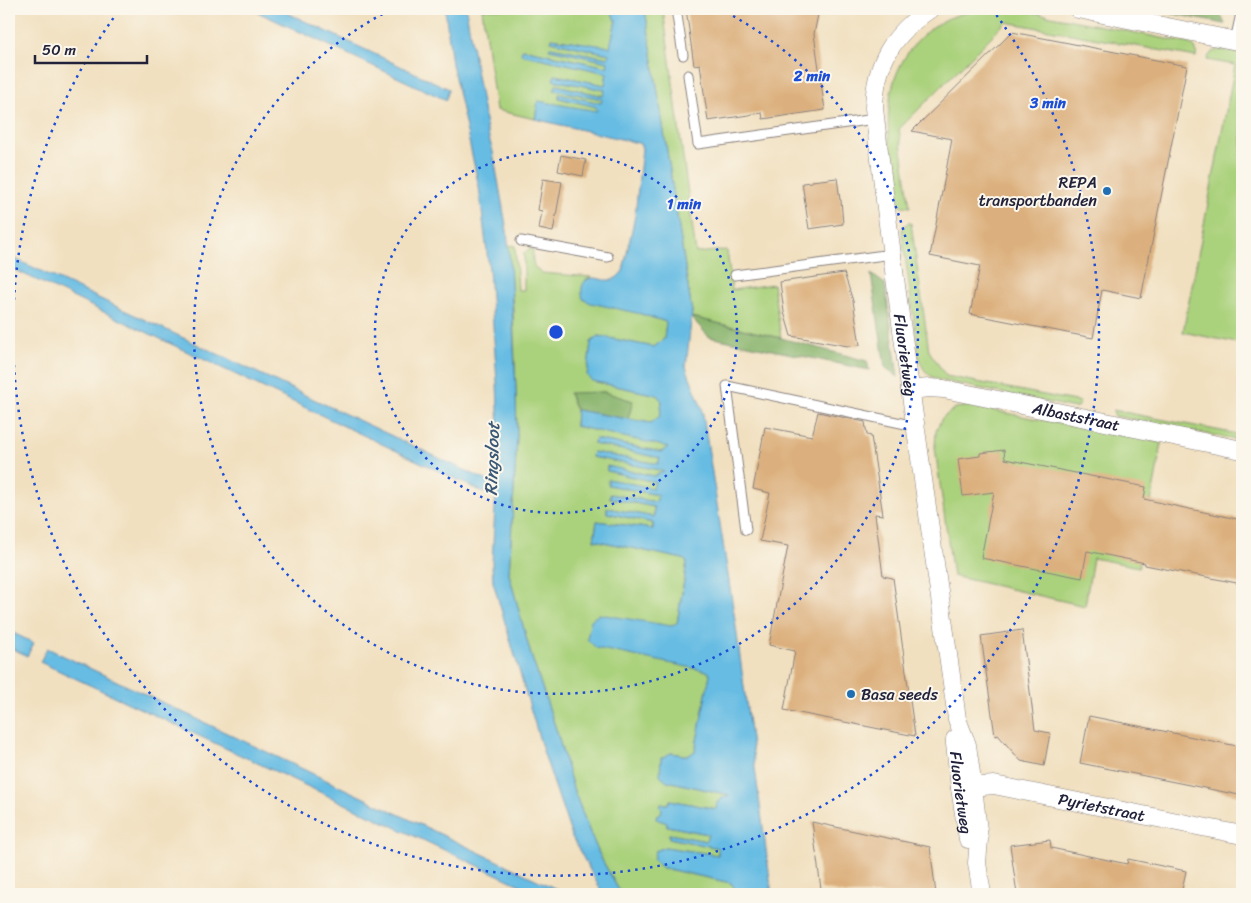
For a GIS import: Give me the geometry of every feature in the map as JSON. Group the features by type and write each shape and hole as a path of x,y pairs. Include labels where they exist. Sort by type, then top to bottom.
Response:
{"street":[{"path":"1078,9 1239,42"},
{"name":"Fluorietweg","path":"919,14 898,36 885,56 874,95 874,108 910,390 957,719 955,744 967,788 968,840 977,863 982,894"},
{"name":"Albaststraat","path":"910,390 944,389 1242,450"},
{"name":"Pyrietstraat","path":"967,788 994,785 1242,835"}],"lane":[{"path":"676,9 682,55"},
{"path":"1239,42 1242,9"},
{"path":"688,75 698,144 875,119"},
{"path":"521,241 608,258"},
{"path":"735,275 892,254"},
{"path":"746,530 727,386 915,426"}],"green space":[{"path":"482,9 596,9 611,12 616,20 610,48 552,38 551,41 609,54 608,58 550,47 550,49 608,62 607,67 523,49 521,54 607,73 605,85 555,75 554,80 605,90 604,96 556,85 555,90 603,99 601,103 559,95 559,98 597,107 597,112 538,101 535,119 496,110"},
{"path":"645,9 663,9 696,253 727,250 732,290 773,284 781,338 691,317 692,312"},
{"path":"1147,9 1203,9 1219,12 1225,24"},
{"path":"983,10 1031,12 1187,43 1195,48 1196,57 1006,22 899,129 910,207 902,206 897,200 889,136 891,96 896,76 905,57 919,39 933,27 948,18"},
{"path":"1221,50 1242,54 1242,344 1183,332 1235,65 1207,60 1212,52"},
{"path":"911,223 929,351 946,376 1080,402 1078,406 1075,408 939,380 926,372 919,358 902,233 903,227"},
{"path":"508,245 515,246 518,290 524,290 524,253 529,249 533,249 534,265 541,273 592,277 585,280 641,314 666,322 664,340 654,347 599,336 591,342 587,376 592,381 657,395 662,401 660,417 651,423 628,419 632,401 604,392 569,394 576,410 575,426 669,446 662,452 595,439 594,444 660,457 658,464 593,452 592,457 664,470 654,476 607,467 607,471 655,482 654,489 609,480 609,485 658,495 657,502 610,495 610,498 654,507 654,517 607,508 607,513 653,523 652,529 597,521 594,540 683,559 687,562 677,623 671,626 710,675 695,751 688,756 671,753 667,781 730,795 722,798 716,809 670,800 668,804 659,806 662,812 657,816 667,823 667,826 708,834 706,841 669,834 669,838 719,848 717,855 665,847 663,868 731,883 737,891 736,894 621,894 601,858 573,788 556,729 531,655 509,574 517,438 513,309"},
{"path":"871,274 885,284 898,377 885,367"},
{"path":"691,317 867,361 869,370 709,337"},
{"path":"604,392 633,401 628,419 576,410 569,393"},
{"path":"970,406 1162,443 1139,567 1093,558 1085,606 953,576 935,447 936,431 942,418 956,408"},
{"path":"1113,410 1242,435 1242,441 1115,416"}],"water":[{"path":"251,9 279,9 449,89 446,100"},
{"path":"445,9 466,9 487,131 493,152 507,231 510,262 517,438 509,574 531,655 556,729 573,788 601,858 621,894 603,894 572,837 543,751 493,582 492,564 499,433 489,269 479,187 452,64"},
{"path":"596,9 645,9 692,312 686,367 702,408 735,620 772,894 736,894 737,891 731,883 663,868 653,860 655,851 665,847 718,855 718,848 669,838 669,834 706,841 708,834 667,826 667,823 656,819 656,816 661,813 662,809 659,806 668,804 670,800 716,809 717,802 729,795 667,781 660,775 661,758 671,753 688,756 695,751 710,674 707,671 596,648 587,639 591,620 599,614 671,626 677,624 687,562 683,559 594,540 597,521 653,529 653,523 607,513 607,508 654,517 654,507 610,498 610,494 656,502 658,495 608,485 608,479 653,488 655,482 607,471 607,466 654,476 664,471 592,457 593,452 658,464 660,458 594,444 595,439 661,452 668,447 575,426 576,410 651,423 660,416 662,401 657,395 592,381 587,376 591,342 599,336 654,347 664,339 666,322 641,314 591,303 583,299 582,295 584,282 590,278 612,280 623,271 635,216 641,145 535,119 538,101 597,111 596,107 559,98 559,94 601,103 602,99 554,90 556,85 603,96 605,90 553,80 555,75 605,85 607,73 521,54 522,49 607,67 608,62 549,49 550,47 608,58 609,54 551,41 552,38 610,47 616,20 611,12"},
{"path":"9,256 490,482 485,493 9,267"},
{"path":"9,631 34,643 27,656 9,647"},
{"path":"47,648 567,894 539,894 40,662"}],"building":[{"path":"686,9 819,10 814,34 825,110 763,119 762,113 708,121 700,64 694,65"},
{"path":"1012,32 1187,66 1141,298 1102,290 1093,338 970,314 980,266 930,256 952,139 912,131"},
{"path":"561,155 586,160 583,176 558,171"},
{"path":"837,178 843,224 809,229 802,183"},
{"path":"543,179 562,182 553,232 539,229 542,211 538,210"},
{"path":"844,273 853,301 860,345 848,346 791,336 784,312 780,282"},
{"path":"818,412 865,422 867,435 871,436 883,515 875,514 883,576 893,578 915,736 784,710 795,651 769,645 788,546 760,541 770,493 753,489 765,427 812,436"},
{"path":"1004,450 1005,459 1146,487 1144,499 1242,520 1242,584 1145,565 1145,563 1087,551 1082,578 981,558 994,492 963,496 958,459 980,456 980,453"},
{"path":"1022,630 1035,730 1050,733 1044,766 1021,761 998,735 995,736 981,636"},
{"path":"1089,716 1242,747 1242,778 1239,795 1080,763"},
{"path":"812,822 930,847 936,894 847,894 821,889"},
{"path":"1050,840 1051,848 1127,864 1128,859 1186,871 1181,894 1017,894 1010,845"}],"place":[{"name":"REPA transportbanden","path":"1107,191"},
{"name":"Basa seeds","path":"851,694"}],"water label":[{"name":"Ringsloot","path":"492,459"}]}
